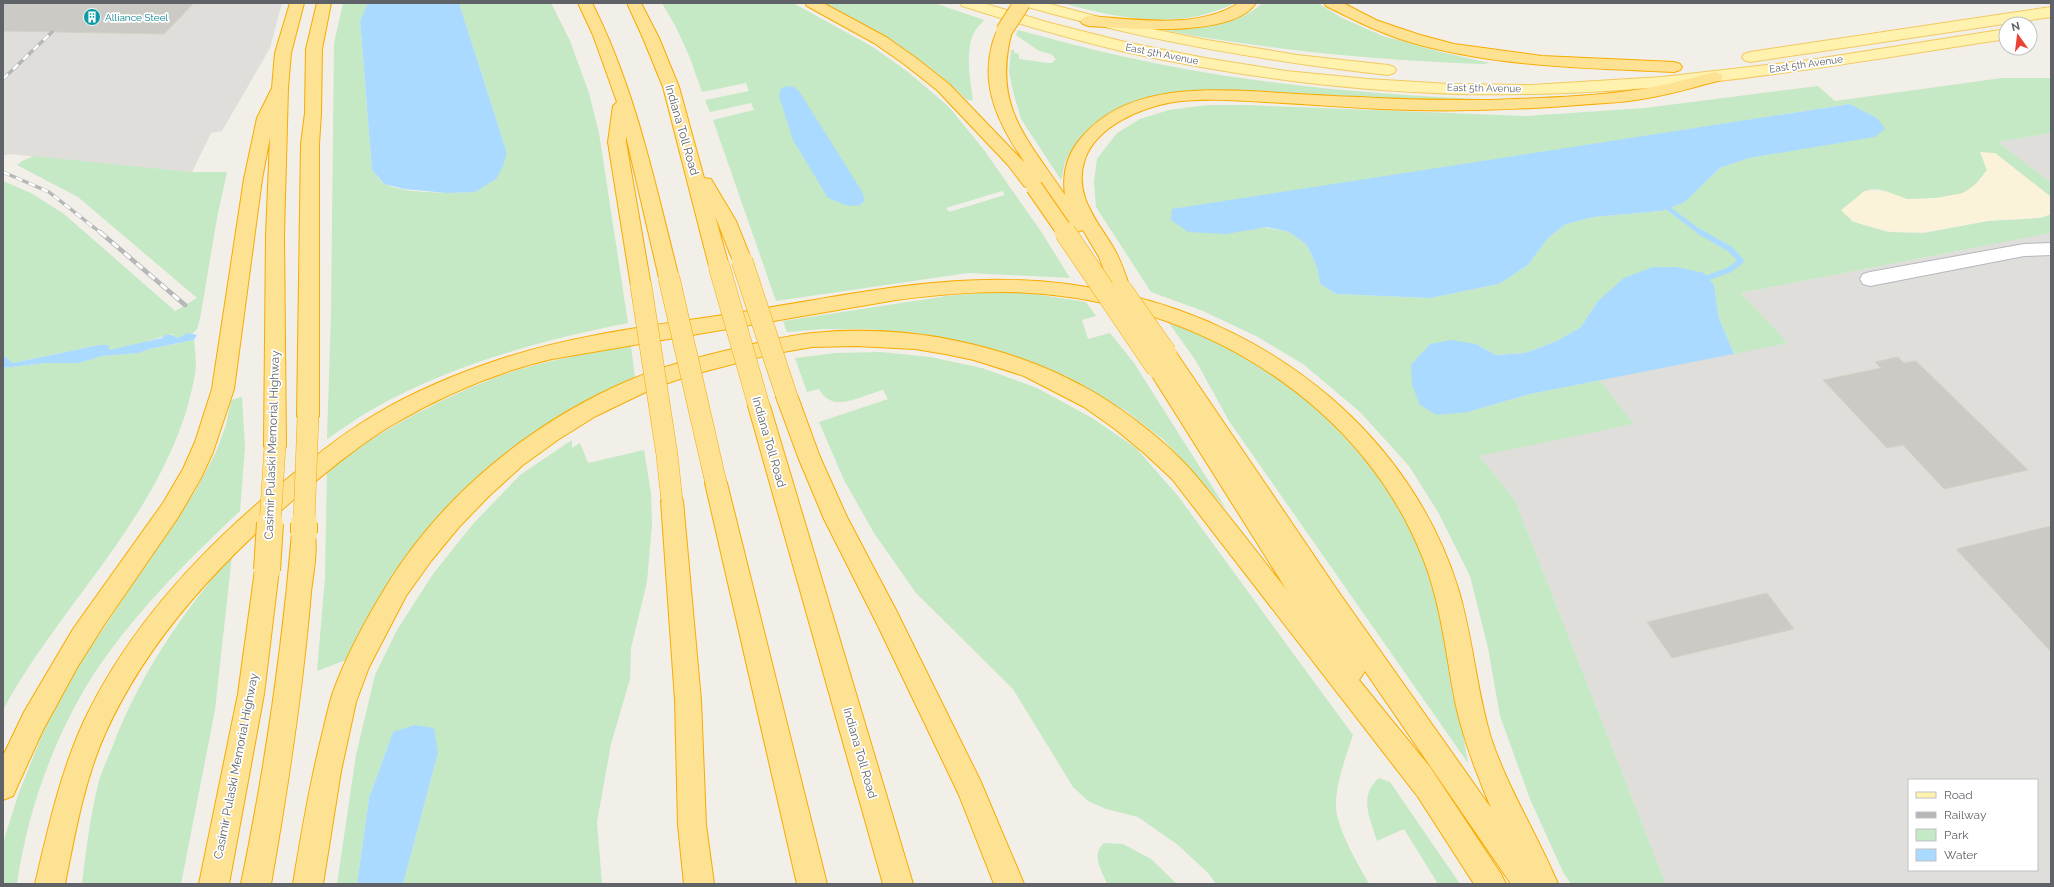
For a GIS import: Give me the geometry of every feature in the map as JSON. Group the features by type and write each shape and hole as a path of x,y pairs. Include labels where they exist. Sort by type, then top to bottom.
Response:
{"highway":[{"name":"Casimir Pulaski Memorial Highway","path":"214,884 251,694 267,570 274,446 275,235 280,88 283,53 297,3"},
{"path":"256,884 282,730 298,616 304,533 308,416 311,218 308,201 310,144 313,113 314,49 324,3"},
{"path":"585,3 607,46 623,93 669,278 716,483 812,884"},
{"name":"Indiana Toll Road","path":"634,3 652,38 671,87 719,266 898,884"},
{"path":"812,3 880,40 943,87 1014,161 1041,185 1120,288 1161,361 1428,788 1491,884"},
{"path":"1007,3 998,29 983,56 982,77 984,98 996,128 1014,161"},
{"path":"1022,3 998,29 996,63 999,96 1005,117 1041,185 1161,361 1528,884"},
{"path":"1088,20 1179,24 1205,21 1227,15 1249,3"},
{"path":"1331,3 1361,20 1398,35 1468,51 1562,62 1674,67"},
{"path":"292,20 304,20 306,25 299,57 300,129 310,144"},
{"path":"1120,288 1109,257 1080,212 1073,192 1073,173 1079,155 1090,138 1103,125 1130,109 1159,100 1186,96 1222,94 1390,104 1464,105 1544,103 1643,94 1715,77"},
{"path":"3,786 21,744 54,680 96,616 162,525 193,471 213,423 223,389 253,179 265,118 280,88"},
{"path":"623,93 617,142 667,455 688,700 692,825 699,884"},
{"path":"691,159 727,221 742,261 787,397 809,457 836,519 888,618 970,789 1009,884"},
{"path":"50,884 76,775 101,713 136,653 218,553 288,490 341,448 393,414 461,382 526,359 599,343 839,303 934,289 994,285 1039,287 1088,294 1153,308 1194,322 1251,351 1289,375 1338,415 1380,464 1405,499 1428,542 1452,609 1462,668 1478,738 1507,811 1543,884"},
{"path":"308,884 330,755 346,692 377,624 406,577 441,531 482,489 531,448 578,416 627,390 694,366 728,357 783,345 824,339 870,338 918,342 966,351 1013,364 1058,383 1103,408 1137,432 1180,473 1428,788"},
{"path":"54,884 59,842"}],"main road":[{"name":"East 5th Avenue","path":"967,3 1037,25 1135,49 1253,70 1321,79 1440,88 1552,89 1614,86 1715,77 1998,35"},
{"name":"East 5th Avenue","path":"1030,3 1088,20 1198,45 1321,63 1404,71"},
{"name":"East 5th Avenue","path":"1737,59 2051,12"},
{"name":"East 5th Avenue","path":"1479,74 1595,73 1705,63"}],"street":[{"path":"1870,279 2024,250 2051,249"}],"shaded area":[{"path":"3,3 282,3 270,48 222,131 211,133 192,172 9,154 3,156"},
{"path":"2051,133 2051,182 1998,142"},
{"path":"2051,233 2051,884 1666,884 1515,500 1478,455 1634,424 1600,380 1788,343 1741,293"}],"green space":[{"path":"343,3 368,3 360,22 372,170 383,183 393,187 404,190 454,193 475,192 507,153 459,3 551,3 570,41 589,93 599,133 628,323 562,337 465,367 403,393 367,412 327,439 331,314 334,44"},
{"path":"662,3 793,3 873,47 908,72 949,107 984,150 1042,233 1070,278 968,273 776,301 713,120 754,110 751,103 710,112 705,100 749,91 746,83 702,92 690,58 676,27","holes":["1002,191 1005,195 949,212 946,208"]},
{"path":"825,3 934,3 984,20 975,31 971,40 969,66 973,100 967,100 935,71 900,46"},
{"path":"1062,3 1235,3 1214,12 1192,17 1171,20 1149,20 1106,14"},
{"path":"1263,3 1318,3 1342,18 1383,36 1441,52 1490,63 1483,64 1402,60 1323,53 1243,43 1163,30 1189,29 1228,22 1252,11"},
{"path":"1018,30 1122,56 1225,76 1345,90 1507,100 1421,100 1193,90 1175,93 1138,103 1103,120 1087,132 1075,146 1065,162 1061,180 1021,119 1009,72 1011,50 1014,50 1014,53 1019,54 1019,59 1052,63 1056,59 1051,54 1039,51 1016,35"},
{"path":"2002,78 2051,78 2051,133 1998,142 2051,182 2051,197 1995,153 1981,153 1987,170 1969,190 1953,196 1928,199 1907,199 1881,190 1871,189 1865,191 1859,196 1855,204 1851,221 1888,232 1924,233 1988,221 2041,218 2051,214 2051,233 1741,293 1788,343 1734,354 1719,318 1714,285 1704,274 1677,267 1597,302 1581,327 1557,341 1525,353 1496,355 1476,344 1468,412 1530,394 1600,380 1634,424 1479,456 1515,500 1666,884 1571,884 1563,872 1530,799 1500,716 1488,648 1470,576 1438,512 1409,466 1360,412 1303,364 1258,337 1203,311 1151,292 1096,207 1094,182 1097,159 1117,133 1140,119 1169,110 1207,105 1246,105 1526,116 1645,108 1818,86 1835,101","holes":["1850,104 1877,118 1811,147 1749,158 1720,168 1685,202 1661,211 1594,217 1566,224 1548,238 1528,265 1499,284 1430,298 1336,294 1320,284 1317,267 1307,245 1289,232 1172,210"]},
{"path":"34,156 192,172 227,172 217,218 200,319 197,329 191,335 188,334 177,338 171,334 139,344 109,350 109,345 99,345 13,363 3,355 3,181 31,193 64,214 175,311 197,298 78,197 17,165"},
{"path":"993,292 1034,294 1086,302 1096,316 1082,320 1088,339 1110,333 1134,363 1227,510 1164,440 1126,411 1037,364 979,347 925,336 870,329 823,329 787,332 783,321 947,296"},
{"path":"1166,319 1252,359 1292,387 1322,414 1361,455 1393,494 1415,537 1433,585 1448,647 1468,763 1229,421 1196,361"},
{"path":"194,340 196,370 183,422 164,466 140,509 28,669 3,710 3,368 45,363 79,363 102,356 139,353 149,349"},
{"path":"631,346 635,377 581,406 372,610 346,660 317,671 325,578 327,467 398,424 447,398 472,387 537,364"},
{"path":"881,352 930,357 982,368 1037,388 1092,418 1136,448 1178,496 1353,735 1340,775 1336,796 1336,806 1337,815 1343,833 1369,884 1216,884 1208,873 1178,845 1138,817 1106,809 1088,801 1073,787 1013,689 916,593 874,533 844,480 819,422 888,399 883,390 857,399 840,402 832,401 825,397 819,389 807,392 795,358 836,353"},
{"path":"242,397 245,447 240,511 179,570 141,612 90,680 64,728 43,779 27,831 17,884 3,884 3,843 18,795 46,725 71,677 196,490 216,452 226,425 231,400"},
{"path":"572,440 572,448 580,443 588,463 644,450 651,493 652,524 647,582 631,648 630,679 611,744 597,822 602,884 403,884 438,753 393,732 369,798 357,884 337,884 356,755 375,675 397,630 433,574 473,524 520,475"},
{"path":"232,555 215,710 181,884 82,884 90,822 98,785 102,771 123,721 163,646 196,600"},
{"path":"1379,778 1390,782 1460,884 1438,884 1404,829 1377,841 1369,816 1367,800 1369,792"},
{"path":"1104,843 1123,844 1151,859 1177,884 1107,884 1098,862 1098,852"}],"sand":[{"path":"1980,152 1995,153 2051,197 2051,214 2036,218 1987,221 1930,231 1902,232 1858,223 1848,217 1841,210 1865,191 1885,191 1907,199 1936,198 1963,193 1977,184 1987,170"}],"water":[{"path":"368,3 459,3 507,153 503,166 496,179 475,192 447,193 404,189 384,184 372,170 360,21"},
{"path":"789,86 794,87 799,91 861,190 865,200 860,205 848,206 828,198 793,140 779,96 781,88"},
{"path":"1850,104 1877,118 1885,129 1875,137 1749,158 1720,168 1685,202 1661,211 1594,217 1566,224 1548,238 1528,265 1499,284 1430,298 1336,294 1320,284 1317,267 1307,245 1289,232 1267,227 1226,234 1188,232 1171,220 1172,209"},
{"path":"1653,267 1677,267 1704,273 1714,285 1719,318 1734,354 1530,394 1468,412 1437,415 1420,405 1412,385 1411,365 1430,344 1451,340 1476,344 1496,355 1525,353 1557,341 1581,327 1597,302 1624,278"},
{"path":"188,333 197,335 194,340 149,349 139,353 102,356 79,363 45,363 3,368 3,355 13,363 99,345 109,345 109,350 162,338 167,335 177,338"},
{"path":"415,725 434,728 438,753 403,884 357,884 369,798 393,732"}],"building":[{"name":"Alliance Steel","path":"3,3 194,3 164,34 3,31"},
{"path":"1898,357 1904,363 1916,361 2028,470 1944,489 1903,445 1887,448 1823,380 1881,368 1875,362"},
{"path":"2051,526 2051,652 1956,549"},
{"path":"1767,593 1794,629 1672,658 1647,622"}],"waterway":[{"path":"1668,208 1701,233"},
{"path":"1700,232 1730,249 1741,261 1729,270 1707,278"}],"railway":[{"path":"3,79 52,32"},
{"path":"3,172 49,192 101,233"},
{"path":"100,232 185,305"}],"place":[{"name":"Alliance Steel","path":"92,17"}]}
